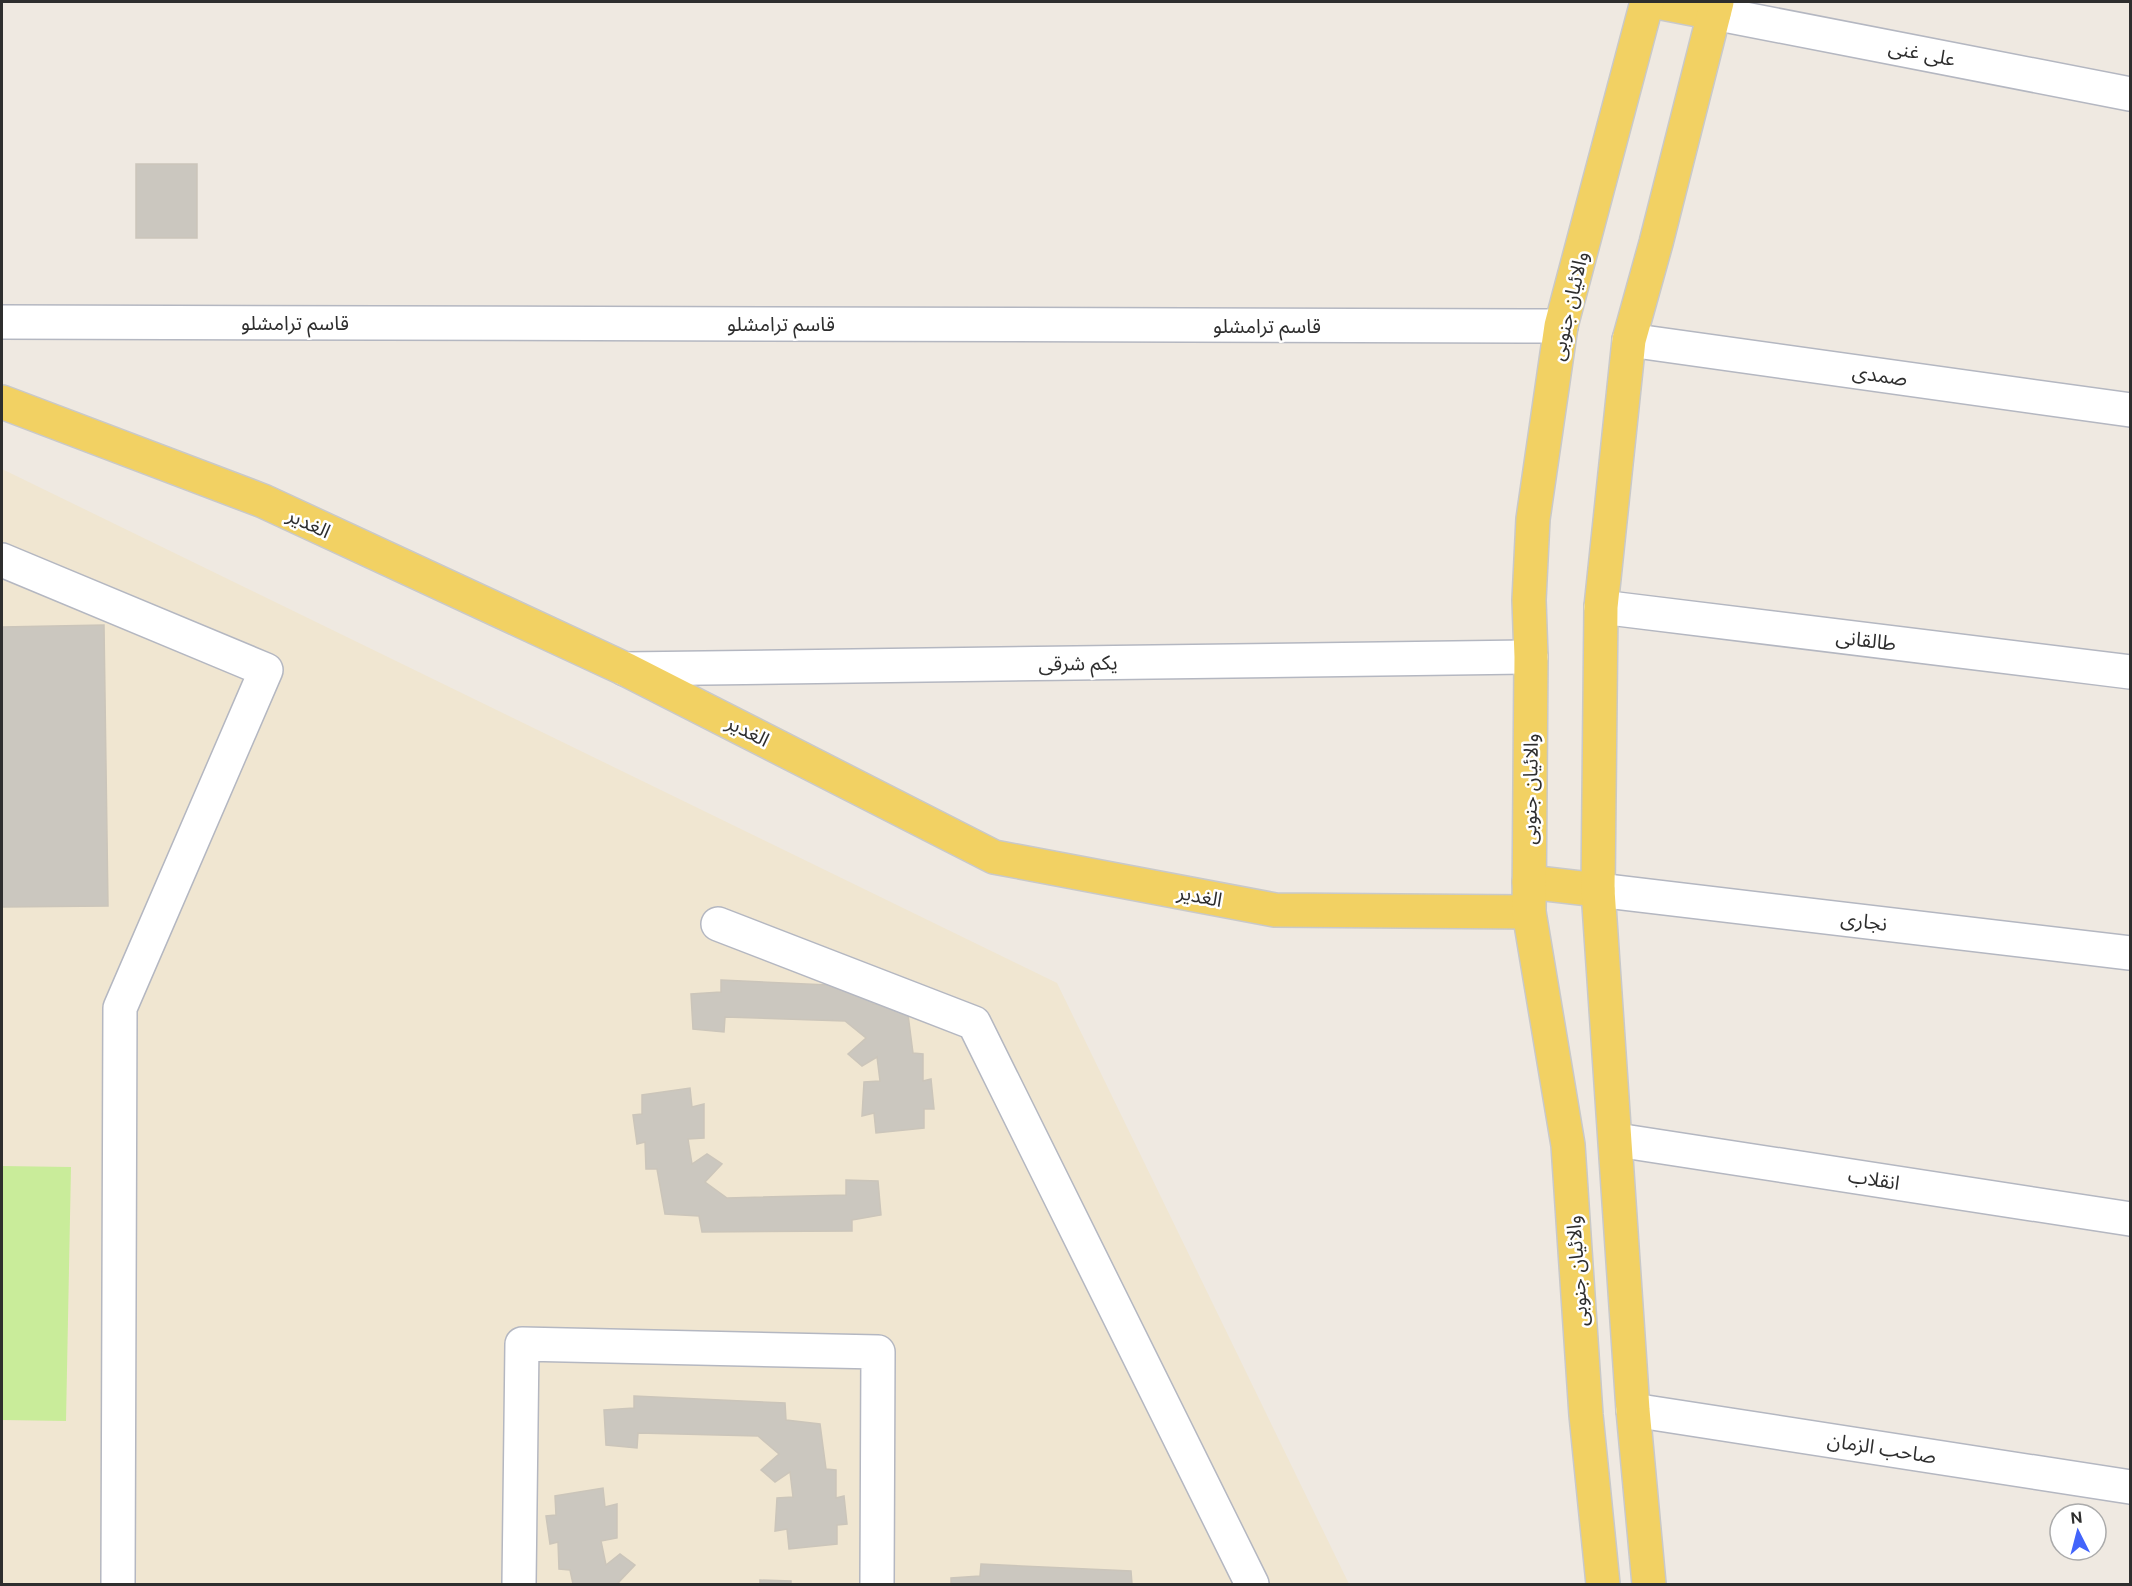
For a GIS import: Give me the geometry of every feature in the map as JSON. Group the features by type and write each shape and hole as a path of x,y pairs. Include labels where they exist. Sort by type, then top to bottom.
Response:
{"main road":[{"name":"والائیان جنوبی","path":"1603,1584 1586,1415 1568,1146 1529,897 1531,657 1529,600 1533,519 1561,327 1647,2"},
{"path":"1649,1584 1633,1410 1617,1140 1598,890 1601,607 1629,340 1716,7 1657,2"},
{"name":"الغدیر","path":"2,402 263,501 625,669 994,857 1275,910 1529,897 1598,890"}],"street":[{"name":"علی غنی","path":"1716,7 2130,94"},
{"name":"قاسم ترامشلو","path":"2,322 1561,327"},
{"name":"صمدی","path":"1629,340 2130,410"},
{"path":"2,560 266,670 120,1008 118,1584"},
{"name":"طالقانی","path":"1601,607 2130,672"},
{"name":"یکم شرقی","path":"625,669 1531,657"},
{"name":"نجاری","path":"1598,890 2130,953"},
{"path":"718,924 974,1023 1252,1584"},
{"name":"انقلاب","path":"1617,1140 2130,1219"},
{"path":"519,1584 522,1344 878,1352 877,1584"},
{"name":"صاحب الزمان","path":"1633,1410 2130,1487"}],"shaded area":[{"path":"2,469 1057,983 1349,1584 2,1584"}],"green space":[{"path":"2,1166 71,1167 66,1421 2,1420"}],"building":[{"path":"136,164 197,164 197,238 136,238"},
{"path":"104,625 108,906 2,907 2,627"},
{"path":"721,980 872,987 873,1004 907,1007 913,1053 923,1054 923,1081 931,1079 934,1109 924,1109 924,1128 876,1133 874,1113 862,1116 864,1082 880,1081 877,1057 862,1066 848,1054 866,1038 845,1021 725,1017 724,1032 693,1029 691,994 721,992"},
{"path":"690,1088 692,1107 704,1104 704,1138 688,1139 692,1164 707,1154 722,1164 705,1182 727,1198 846,1195 846,1180 878,1181 881,1215 852,1220 852,1231 702,1232 699,1216 665,1214 657,1169 646,1169 645,1142 637,1144 633,1115 642,1114 642,1095"},
{"path":"634,1396 785,1403 786,1420 820,1424 826,1469 836,1470 836,1498 844,1496 847,1524 837,1525 837,1544 789,1549 787,1529 775,1531 777,1498 793,1497 790,1472 775,1482 761,1470 779,1454 758,1436 638,1433 637,1448 606,1445 604,1410 634,1408"},
{"path":"603,1488 605,1507 617,1504 617,1538 601,1541 606,1565 620,1554 635,1565 618,1583 621,1584 573,1584 570,1570 559,1569 558,1542 550,1544 546,1516 556,1515 555,1496"},
{"path":"981,1564 1131,1571 1132,1584 951,1584 951,1578 980,1576"},
{"path":"760,1580 791,1581 791,1584 760,1584"}]}
